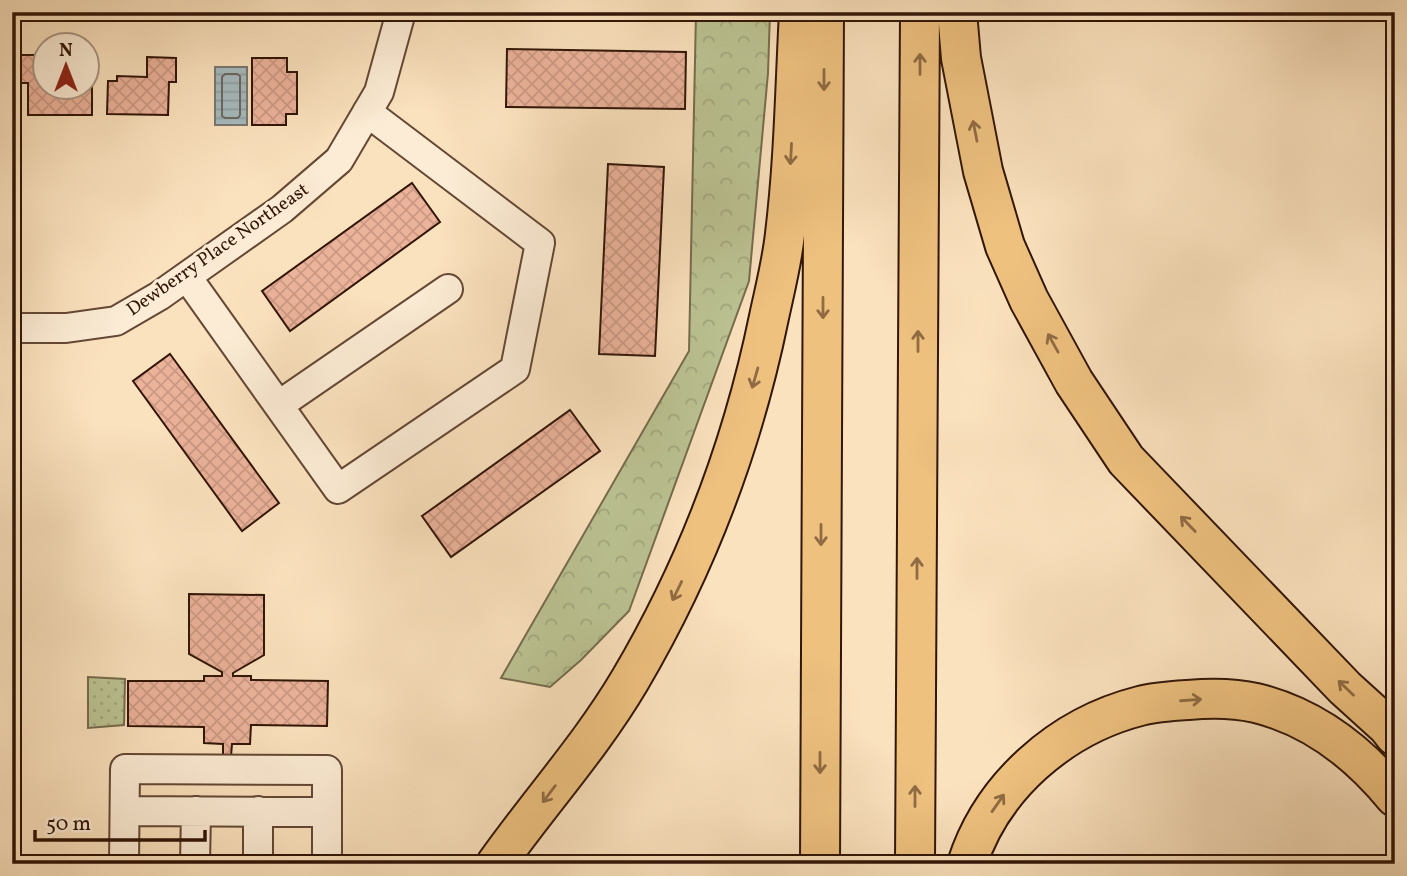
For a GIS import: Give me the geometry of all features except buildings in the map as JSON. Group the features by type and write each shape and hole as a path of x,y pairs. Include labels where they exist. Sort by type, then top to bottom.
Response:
{"highway":[{"path":"496,864 590,739 631,679 675,595 713,508 759,367 780,265 789,192 799,12"},
{"path":"820,864 824,12"},
{"path":"915,864 920,12"},
{"path":"957,12 961,58 983,171 1005,246 1029,300 1074,382 1126,460 1345,688 1395,736"},
{"path":"967,864 982,827 1012,783 1049,748 1108,716 1141,706 1202,699 1256,703 1274,709 1314,726 1354,753 1395,797"}],"street":[{"name":"Dewberry Place Northeast","path":"12,328 66,328 116,321 159,296 282,209 339,160 379,92 401,12"},
{"path":"187,277 338,489 515,369 540,243 367,112"},
{"path":"279,405 448,289"},
{"path":"124,864 125,769 327,770 327,864"},
{"path":"125,811 327,812"},
{"path":"195,864 196,811"},
{"path":"258,811 258,864"}],"green space":[{"path":"696,12 770,12 768,73 749,281 629,611 550,687 501,678 689,351"},
{"path":"88,677 125,679 124,725 88,728"}],"water":[{"path":"215,67 247,67 247,125 215,125"}]}
